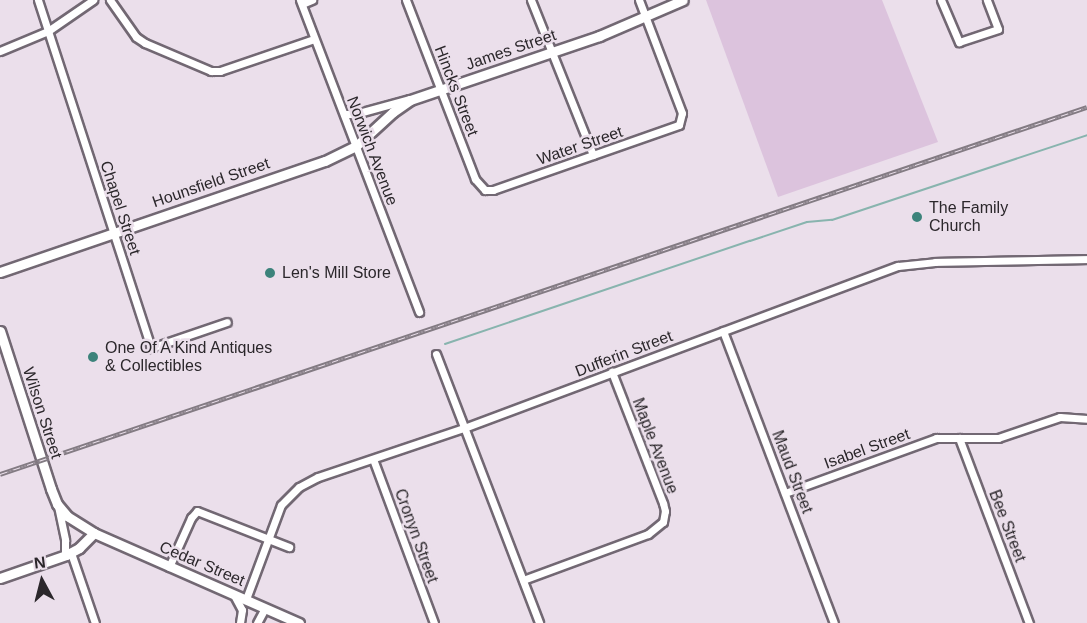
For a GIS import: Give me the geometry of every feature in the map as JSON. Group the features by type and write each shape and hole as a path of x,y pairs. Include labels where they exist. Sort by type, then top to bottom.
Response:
{"street":[{"name":"Chapel Street","path":"38,0 151,348 227,322"},
{"path":"0,51 48,31 93,0"},
{"path":"110,0 136,37 145,44 211,71 220,71 315,39"},
{"path":"301,2 312,0"},
{"name":"Hincks Street","path":"406,0 475,178 485,190"},
{"path":"531,0 592,155"},
{"path":"639,0 645,17"},
{"name":"James Street","path":"344,114 440,90 552,52 683,0"},
{"path":"941,0 959,42 998,29 987,0"},
{"name":"Norwich Avenue","path":"301,2 419,312"},
{"name":"Water Street","path":"485,190 493,190 676,127 681,123 682,113 645,17"},
{"name":"Hounsfield Street","path":"0,272 325,161 356,146 398,107 418,97"},
{"name":"Dufferin Street","path":"246,599 267,538 281,506 299,488 318,477 464,428 904,265 935,262 1087,259"},
{"name":"Wilson Street","path":"0,331 57,504 68,554 95,623"},
{"name":"Maud Street","path":"723,331 834,623"},
{"path":"436,354 539,623"},
{"name":"Maple Avenue","path":"523,580 648,534 663,522 665,512 663,503 612,372"},
{"name":"Isabel Street","path":"785,493 932,440 998,438 1060,417 1087,419"},
{"name":"Bee Street","path":"959,438 1029,623"},
{"name":"Cronyn Street","path":"373,459 434,623"},
{"name":"Wilson Street","path":"57,504 72,521 94,533"},
{"path":"169,567 190,518 197,511 289,547"},
{"path":"0,578 68,554 94,533"},
{"name":"Cedar Street","path":"94,533 298,623"},
{"path":"234,595 242,610 240,623"},
{"path":"248,623 258,621 265,608"}],"shaded area":[{"path":"706,0 882,0 938,142 778,197"}],"waterway":[{"path":"445,344 807,222 832,220 1087,135"}],"railway":[{"path":"0,474 1087,107"}],"place":[{"name":"The Family Church","path":"917,217"},
{"name":"Len's Mill Store","path":"270,273"},
{"name":"One Of A Kind Antiques & Collectibles","path":"93,357"}]}
